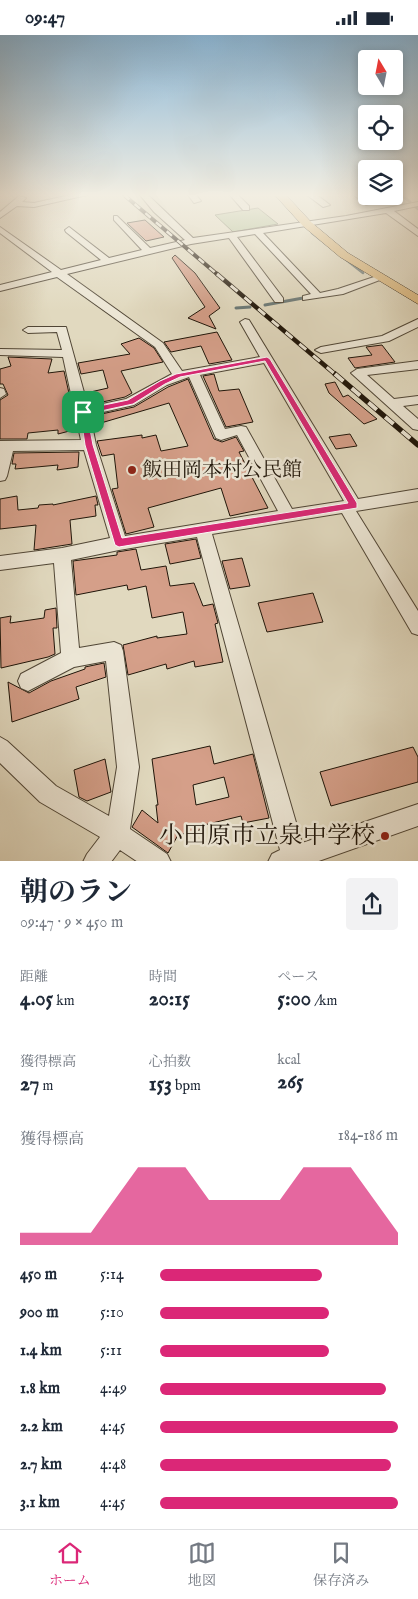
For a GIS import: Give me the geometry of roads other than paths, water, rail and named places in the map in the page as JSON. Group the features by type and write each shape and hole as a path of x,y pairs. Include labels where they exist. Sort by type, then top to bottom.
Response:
{"main road":[{"path":"318,234 344,255 418,300"}],"street":[{"path":"6,234 159,345 178,375"},
{"path":"73,234 108,262"},
{"path":"132,234 148,251"},
{"path":"183,234 191,241"},
{"path":"0,288 191,241 244,234"},
{"path":"259,234 318,295"},
{"path":"231,235 278,300"},
{"path":"307,297 340,292 380,278"},
{"path":"245,322 418,627"},
{"path":"321,350 382,340 416,326"},
{"path":"28,330 62,329 83,412 89,445 119,543"},
{"path":"0,352 69,354"},
{"path":"83,412 130,402 178,375 267,359"},
{"path":"418,365 357,373 418,426"},
{"path":"193,372 221,435 241,430 288,516"},
{"path":"391,403 418,400"},
{"path":"0,476 4,445 89,445"},
{"path":"0,563 62,555 119,543 418,495"},
{"path":"203,529 287,859 418,815"},
{"path":"62,555 71,658"},
{"path":"28,681 71,658 114,651 128,767 118,834 96,861"},
{"path":"0,748 48,794 118,834 159,861"}],"waterway":[{"path":"313,234 363,273"},
{"path":"265,305 303,298"},
{"path":"236,308 250,307"}],"railway":[{"path":"169,234 218,275"},
{"path":"217,274 336,375"},
{"path":"335,374 418,445"}],"place":[{"name":"飯田岡本村公民館","path":"132,470"},
{"name":"小田原市立泉中学校","path":"385,836"}]}
